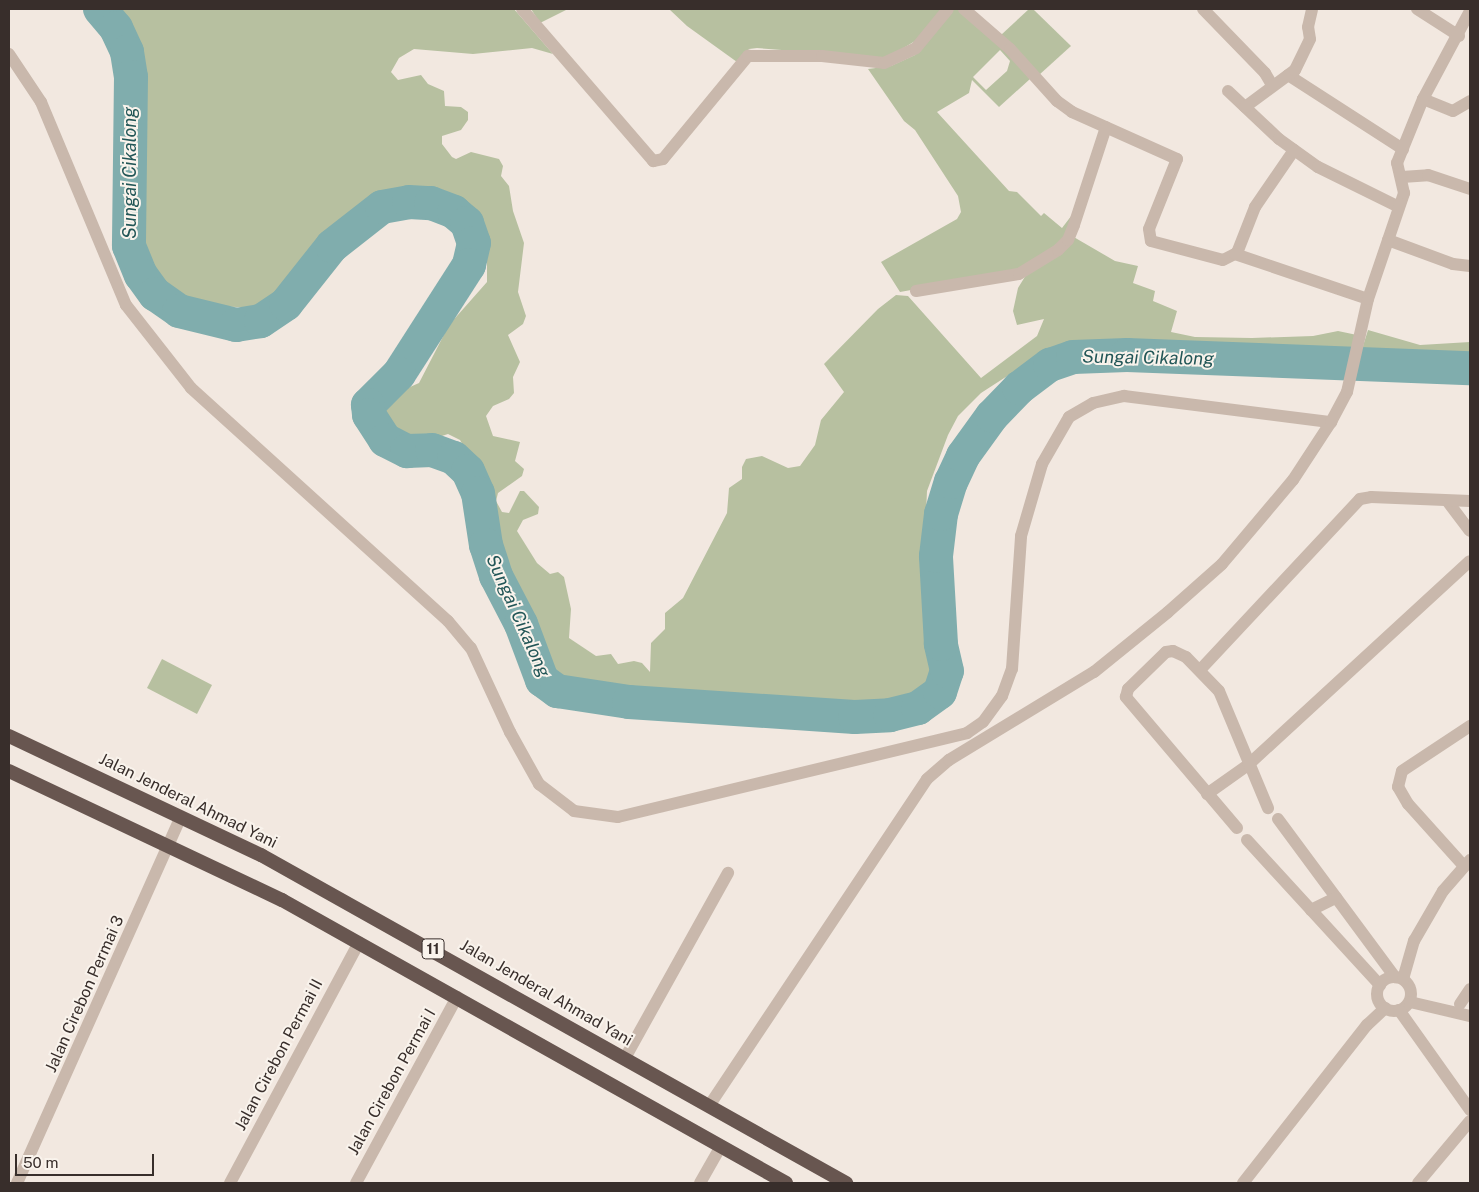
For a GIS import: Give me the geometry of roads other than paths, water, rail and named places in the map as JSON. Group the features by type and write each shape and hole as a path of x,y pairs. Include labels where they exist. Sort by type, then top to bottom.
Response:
{"highway":[{"name":"Jalan Jenderal Ahmad Yani","path":"9,736 181,817 344,900 846,1183"},
{"name":"11","path":"9,771 170,845 359,942 786,1183"}],"street":[{"path":"522,9 652,161 663,159 748,56 822,56 884,63 916,48 948,9"},
{"path":"964,9 1010,49 1057,101 1072,112 1177,159 1149,229 1151,241 1223,260 1235,254 1255,207 1294,150"},
{"path":"1203,9 1260,67 1272,85"},
{"path":"1245,107 1272,85 1295,70 1306,52 1310,39 1308,27 1312,9"},
{"path":"1417,9 1458,36"},
{"path":"710,1106 927,779 949,760 1094,672 1168,612 1222,564 1293,480 1331,422 1347,392 1368,299 1404,193 1402,177 1397,163 1423,99 1469,16"},
{"path":"11,62 41,102 126,305 147,334 191,388 448,621 471,648 510,732 539,784 574,811 618,817 967,733 984,722 1002,696 1012,670 1022,536 1042,464 1069,417 1093,403 1124,396 1331,422"},
{"path":"1288,75 1403,149"},
{"path":"1228,91 1294,150 1318,167 1399,207"},
{"path":"1423,99 1453,111 1470,101"},
{"path":"916,291 1019,274 1058,250 1068,240 1074,225 1106,127"},
{"path":"1402,177 1428,175 1470,189"},
{"path":"1388,240 1453,264 1470,266"},
{"path":"1235,254 1368,299"},
{"path":"1200,670 1360,499 1371,497 1448,502 1470,501"},
{"path":"1448,502 1470,531"},
{"path":"1207,794 1248,765 1470,561"},
{"path":"1237,828 1126,697 1128,690 1166,652 1173,652 1186,657 1219,691 1248,765 1268,808"},
{"path":"1380,985 1399,978 1414,941 1443,891 1466,862 1408,804 1398,787 1402,771 1470,726"},
{"name":"Jalan Cirebon Permai 3","path":"18,1183 181,817"},
{"path":"1278,819 1336,898 1399,978 1410,989 1410,1002"},
{"path":"1247,840 1380,985 1379,1002 1385,1008 1400,1010 1410,1002"},
{"path":"624,1058 728,872"},
{"path":"1311,910 1336,898"},
{"name":"Jalan Cirebon Permai II","path":"230,1183 359,942"},
{"path":"1460,1004 1470,989"},
{"name":"Jalan Cirebon Permai I","path":"356,1183 457,997"},
{"path":"1410,1002 1470,1016"},
{"path":"1243,1183 1367,1025 1385,1008"},
{"path":"1400,1010 1470,1110"},
{"path":"1418,1183 1470,1121"},
{"path":"700,1183 721,1146"}],"waterway":[{"name":"Sungai Cikalong","path":"100,9 116,28 127,52 131,77 129,246 141,275 155,294 179,311 236,325 261,321 286,304 332,246 382,207 409,202 431,203 454,212 467,223 474,243 469,265 399,374 368,405 369,415 385,440 407,451 432,450 454,458 468,471 478,493 486,545 496,576 521,624 542,680 557,691 629,702 855,717 890,715 918,708 940,692 947,671 941,644 936,556 941,514 951,482 963,456 992,416 1019,388 1050,365 1073,357 1127,355 1470,368"}]}
